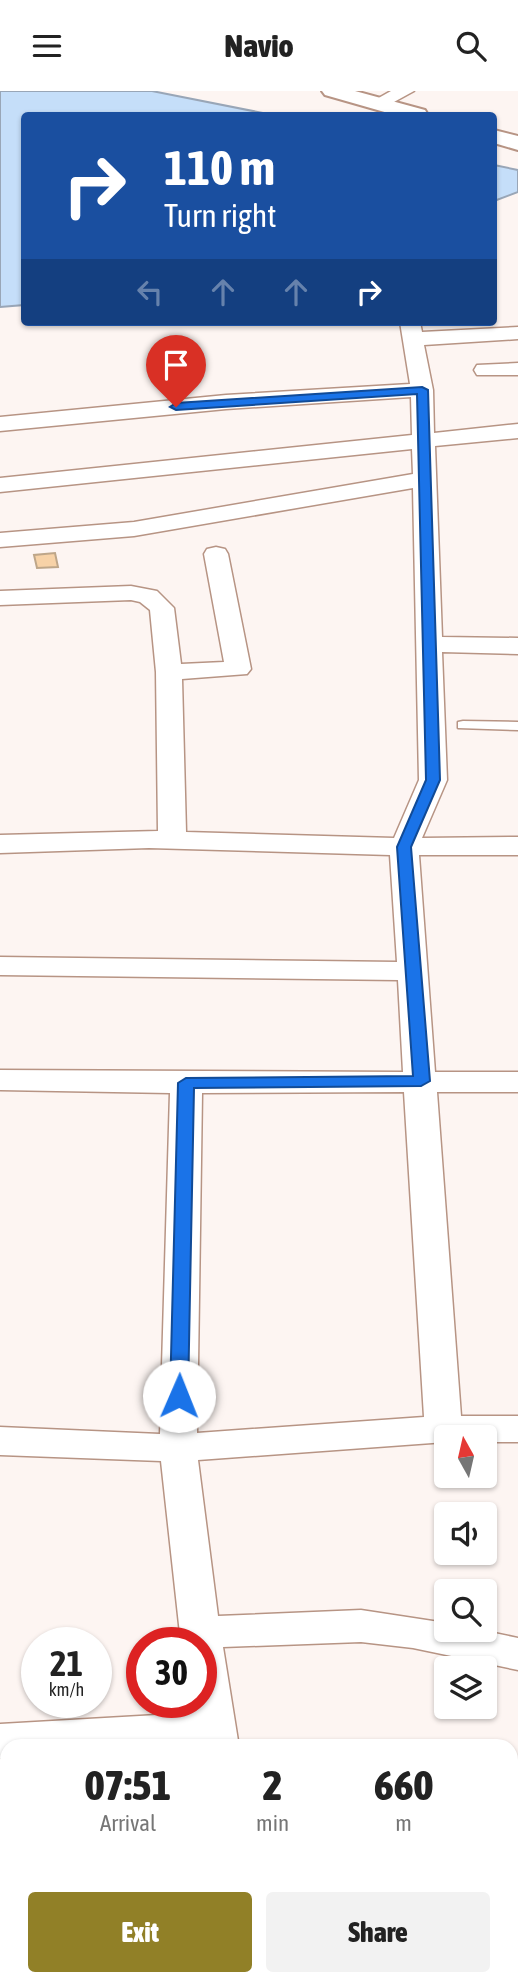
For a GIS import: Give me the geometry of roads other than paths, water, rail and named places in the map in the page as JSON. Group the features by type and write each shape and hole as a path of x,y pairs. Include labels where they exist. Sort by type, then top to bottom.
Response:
{"street":[{"path":"332,91 406,112"},
{"path":"377,104 405,91"},
{"path":"497,138 518,143"},
{"path":"443,1425 404,847 433,780 422,390 412,330 518,333"},
{"path":"485,370 518,369"},
{"path":"0,424 226,401 422,390"},
{"path":"0,485 518,431"},
{"path":"0,540 134,529 425,479"},
{"path":"169,672 238,669 216,554"},
{"path":"0,598 131,593 148,596 162,608 169,672 172,840"},
{"path":"429,644 518,646"},
{"path":"0,844 172,840 404,847 518,846"},
{"path":"0,966 413,971"},
{"path":"0,1080 186,1083 518,1082"},
{"path":"186,1083 178,1448 199,1627"},
{"path":"497,1429 518,1429"},
{"path":"0,1440 178,1448 434,1430"},
{"path":"217,1631 360,1626 413,1632 518,1654"},
{"path":"108,1739 217,1737 214,1718"}],"lane":[{"path":"463,725 518,726"}],"water":[{"path":"0,91 152,91 258,112 21,112 21,305 0,307"},
{"path":"497,166 518,170 518,192 497,200"}]}
